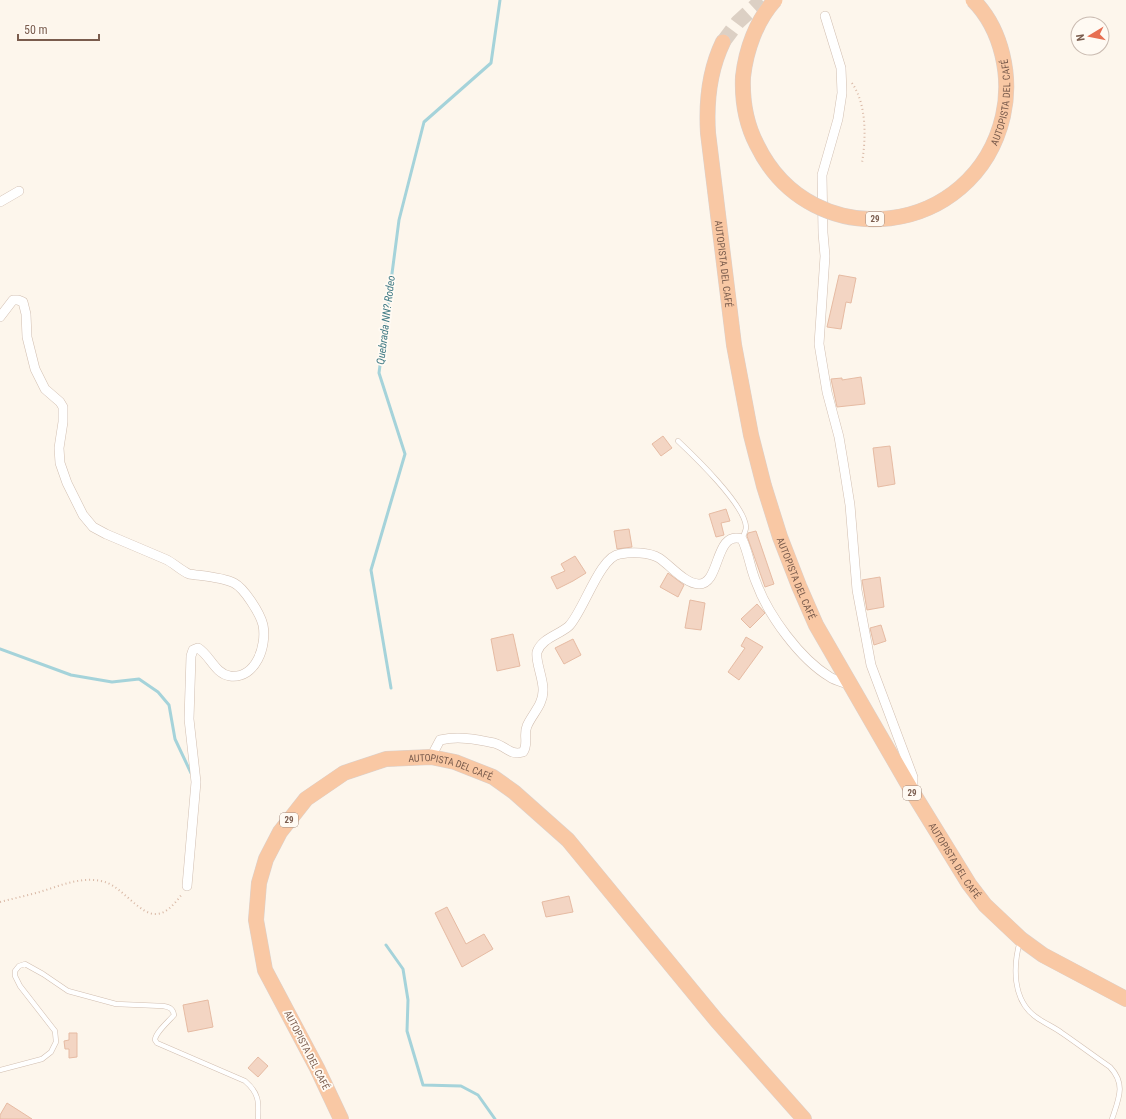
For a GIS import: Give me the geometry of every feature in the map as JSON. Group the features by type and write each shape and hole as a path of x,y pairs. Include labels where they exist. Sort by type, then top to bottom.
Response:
{"highway":[{"name":"AUTOPISTA DEL CAFÉ","path":"775,0 762,17 754,33 744,67 744,103 747,121 753,138 771,169 783,182 807,200 829,211 846,216 881,220 916,213 949,197 963,186 975,173 986,159 994,143 1001,126 1005,109 1007,91 1006,73 1003,55 997,38 980,6 973,0"},
{"name":"AUTOPISTA DEL CAFÉ","path":"723,42 715,58 708,98 708,133 734,345 757,461 771,512 789,562 816,625 912,793 969,884 985,905 1021,940 1043,955 1126,999"},
{"name":"AUTOPISTA DEL CAFÉ","path":"341,1119 318,1068 265,970 256,920 259,883 266,859 280,832 306,799 344,773 358,768 386,759 431,757 455,762 492,777 514,792 568,840 717,1021 804,1119"}],"street":[{"path":"826,16 841,68 842,93 838,119 822,175 825,262 819,344 826,392 839,437 850,505 856,590 864,635 871,665 886,709 914,777 912,793"},
{"path":"0,202 19,191"},
{"path":"0,317 14,300 23,302 26,314 27,337 35,369 45,389 60,402 63,407 64,413 59,448 61,468 83,515 93,527 165,559 189,574 233,583 243,590 261,620 263,633 259,657 253,668 245,673 237,676 228,676 219,671 204,652 198,648 193,650 190,656 189,719 196,782 187,886"},
{"path":"431,757 440,740 451,737 461,737 494,743 501,745 512,753 517,754 523,752 526,748 527,727 542,701 543,683 537,655 539,648 544,642 570,624 602,568 613,556 619,554 630,553 650,555 659,558 669,568 692,582 702,584 707,580 712,572 725,542 737,537 742,539 748,550 755,582 779,627 815,666 830,677 851,686"}],"lane":[{"path":"678,441 714,477 739,510 746,528 742,539"},
{"path":"1021,940 1016,954 1016,967 1018,990 1021,999 1026,1008 1035,1016 1062,1032 1117,1073 1122,1087 1112,1119"},
{"path":"0,1070 42,1059 50,1052 56,1042 56,1031 20,986 14,976 15,971 19,966 25,964 68,991 116,1004 170,1007 173,1010 174,1016 157,1033 155,1040 157,1043 246,1081 253,1087 259,1102 258,1119"}],"path":[{"path":"841,68 856,89 861,102 863,114 864,150 862,163"},
{"path":"0,902 80,880 93,880 106,882 117,887 136,905 150,914 156,914 165,911 178,900 187,886"}],"building":[{"path":"839,275 856,278 851,303 846,302 841,329 827,327"},
{"path":"861,377 865,404 837,407 831,379 842,378 842,380"},
{"path":"663,436 672,448 661,456 652,444"},
{"path":"890,446 895,484 878,487 873,448"},
{"path":"726,509 730,521 721,523 724,535 716,537 709,514"},
{"path":"629,529 632,547 617,549 614,531"},
{"path":"756,531 774,584 765,587 747,536 748,533"},
{"path":"575,556 586,573 557,589 551,577 565,571 561,564"},
{"path":"668,573 684,585 678,597 660,587"},
{"path":"880,577 884,607 867,610 862,580"},
{"path":"690,600 705,603 701,630 685,628"},
{"path":"757,604 765,613 750,628 741,619"},
{"path":"881,625 886,641 874,645 870,628"},
{"path":"513,634 520,666 497,671 491,639"},
{"path":"746,637 763,647 739,680 728,672 745,648 741,646"},
{"path":"573,639 581,655 564,664 555,648"},
{"path":"569,896 573,912 546,917 542,902"},
{"path":"447,907 466,944 484,934 493,949 462,967 435,913"},
{"path":"208,1000 213,1027 188,1032 183,1005"},
{"path":"69,1033 77,1033 77,1057 69,1058 69,1049 65,1049 64,1041 69,1040"},
{"path":"258,1057 268,1066 258,1077 248,1068"},
{"path":"7,1103 32,1119 0,1119 0,1115"}],"waterway":[{"name":"Quebrada NN? Rodeo","path":"391,688 371,570 405,454 379,373 399,220 424,122 491,63 500,0"},
{"path":"0,649 71,675 112,682 139,679 158,692 169,705 175,739 191,773"},
{"path":"386,945 403,969 408,1000 407,1031 423,1085 461,1086 478,1095 495,1119"}],"tunnel":[{"path":"723,42 738,22 762,0"}]}
